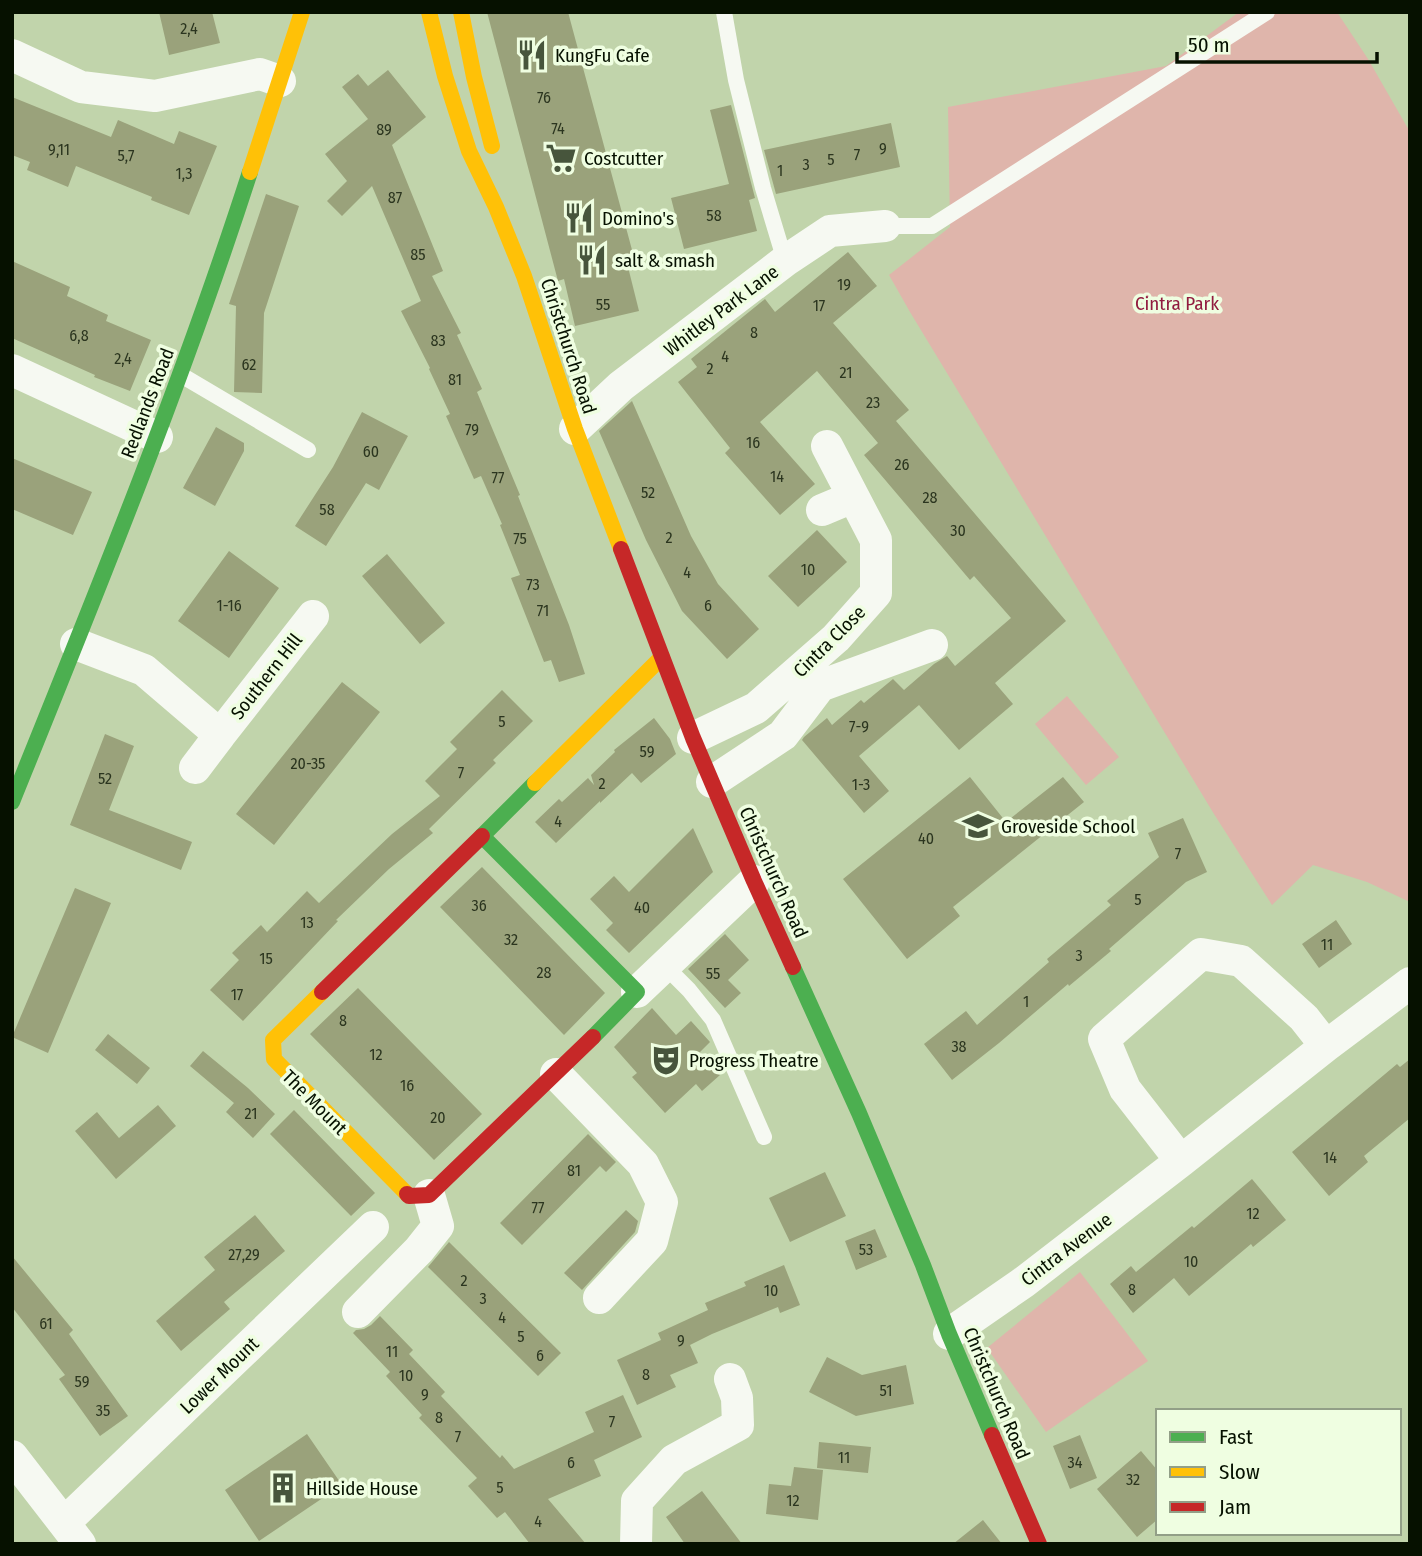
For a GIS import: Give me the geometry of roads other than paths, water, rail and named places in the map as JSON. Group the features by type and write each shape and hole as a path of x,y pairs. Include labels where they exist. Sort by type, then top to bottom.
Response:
{"street":[{"name":"Redlands Road","path":"14,791 76,644 181,375 232,229 302,12"},
{"name":"Christchurch Road","path":"429,12 445,76 469,151 496,207 524,276 575,429 693,738 754,881 859,1113 949,1334 1039,1544"},
{"name":"Christchurch Road","path":"461,12 474,77 493,148 496,207"},
{"path":"12,55 81,87 155,96 260,74 280,81"},
{"name":"Whitley Park Lane","path":"575,429 621,386 785,261 830,231 885,226"},
{"path":"12,370 157,437"},
{"name":"Cintra Close","path":"693,738 756,708 836,638 876,593 876,541 827,446"},
{"path":"822,510 853,497"},
{"name":"Southern Hill","path":"195,768 313,616"},
{"name":"Southern Hill","path":"76,644 144,670 219,735"},
{"path":"712,782 783,735 820,686 932,645"},
{"name":"The Mount","path":"429,1195 409,1196 274,1059 273,1040 662,657"},
{"path":"482,836 637,992"},
{"path":"358,1312 419,1250 438,1226 429,1195 556,1074 664,965 754,881"},
{"path":"1181,1161 1125,1089 1104,1039 1201,954 1241,961 1304,1018 1326,1046"},
{"name":"Cintra Avenue","path":"949,1334 1024,1282 1410,983"},
{"path":"556,1074 643,1164 662,1202 653,1241 599,1298"},
{"name":"Lower Mount","path":"72,1533 373,1227"},
{"path":"636,1544 637,1501 674,1460 738,1425 737,1398 730,1379"},
{"path":"12,1456 72,1533"}],"lane":[{"path":"724,12 736,80 763,188 785,261"},
{"path":"885,226 932,226 1267,12"},
{"path":"181,375 308,450"},
{"path":"664,965 713,1020 764,1137"}],"place":[{"name":"KungFu Cafe","path":"532,55"},
{"name":"Costcutter","path":"561,158"},
{"name":"Domino's","path":"579,218"},
{"name":"salt & smash","path":"592,260"},
{"name":"Groveside School","path":"978,826"},
{"name":"Progress Theatre","path":"666,1060"},
{"name":"Hillside House","path":"283,1488"}],"park label":[{"name":"Cintra Park","path":"1177,303"}]}
